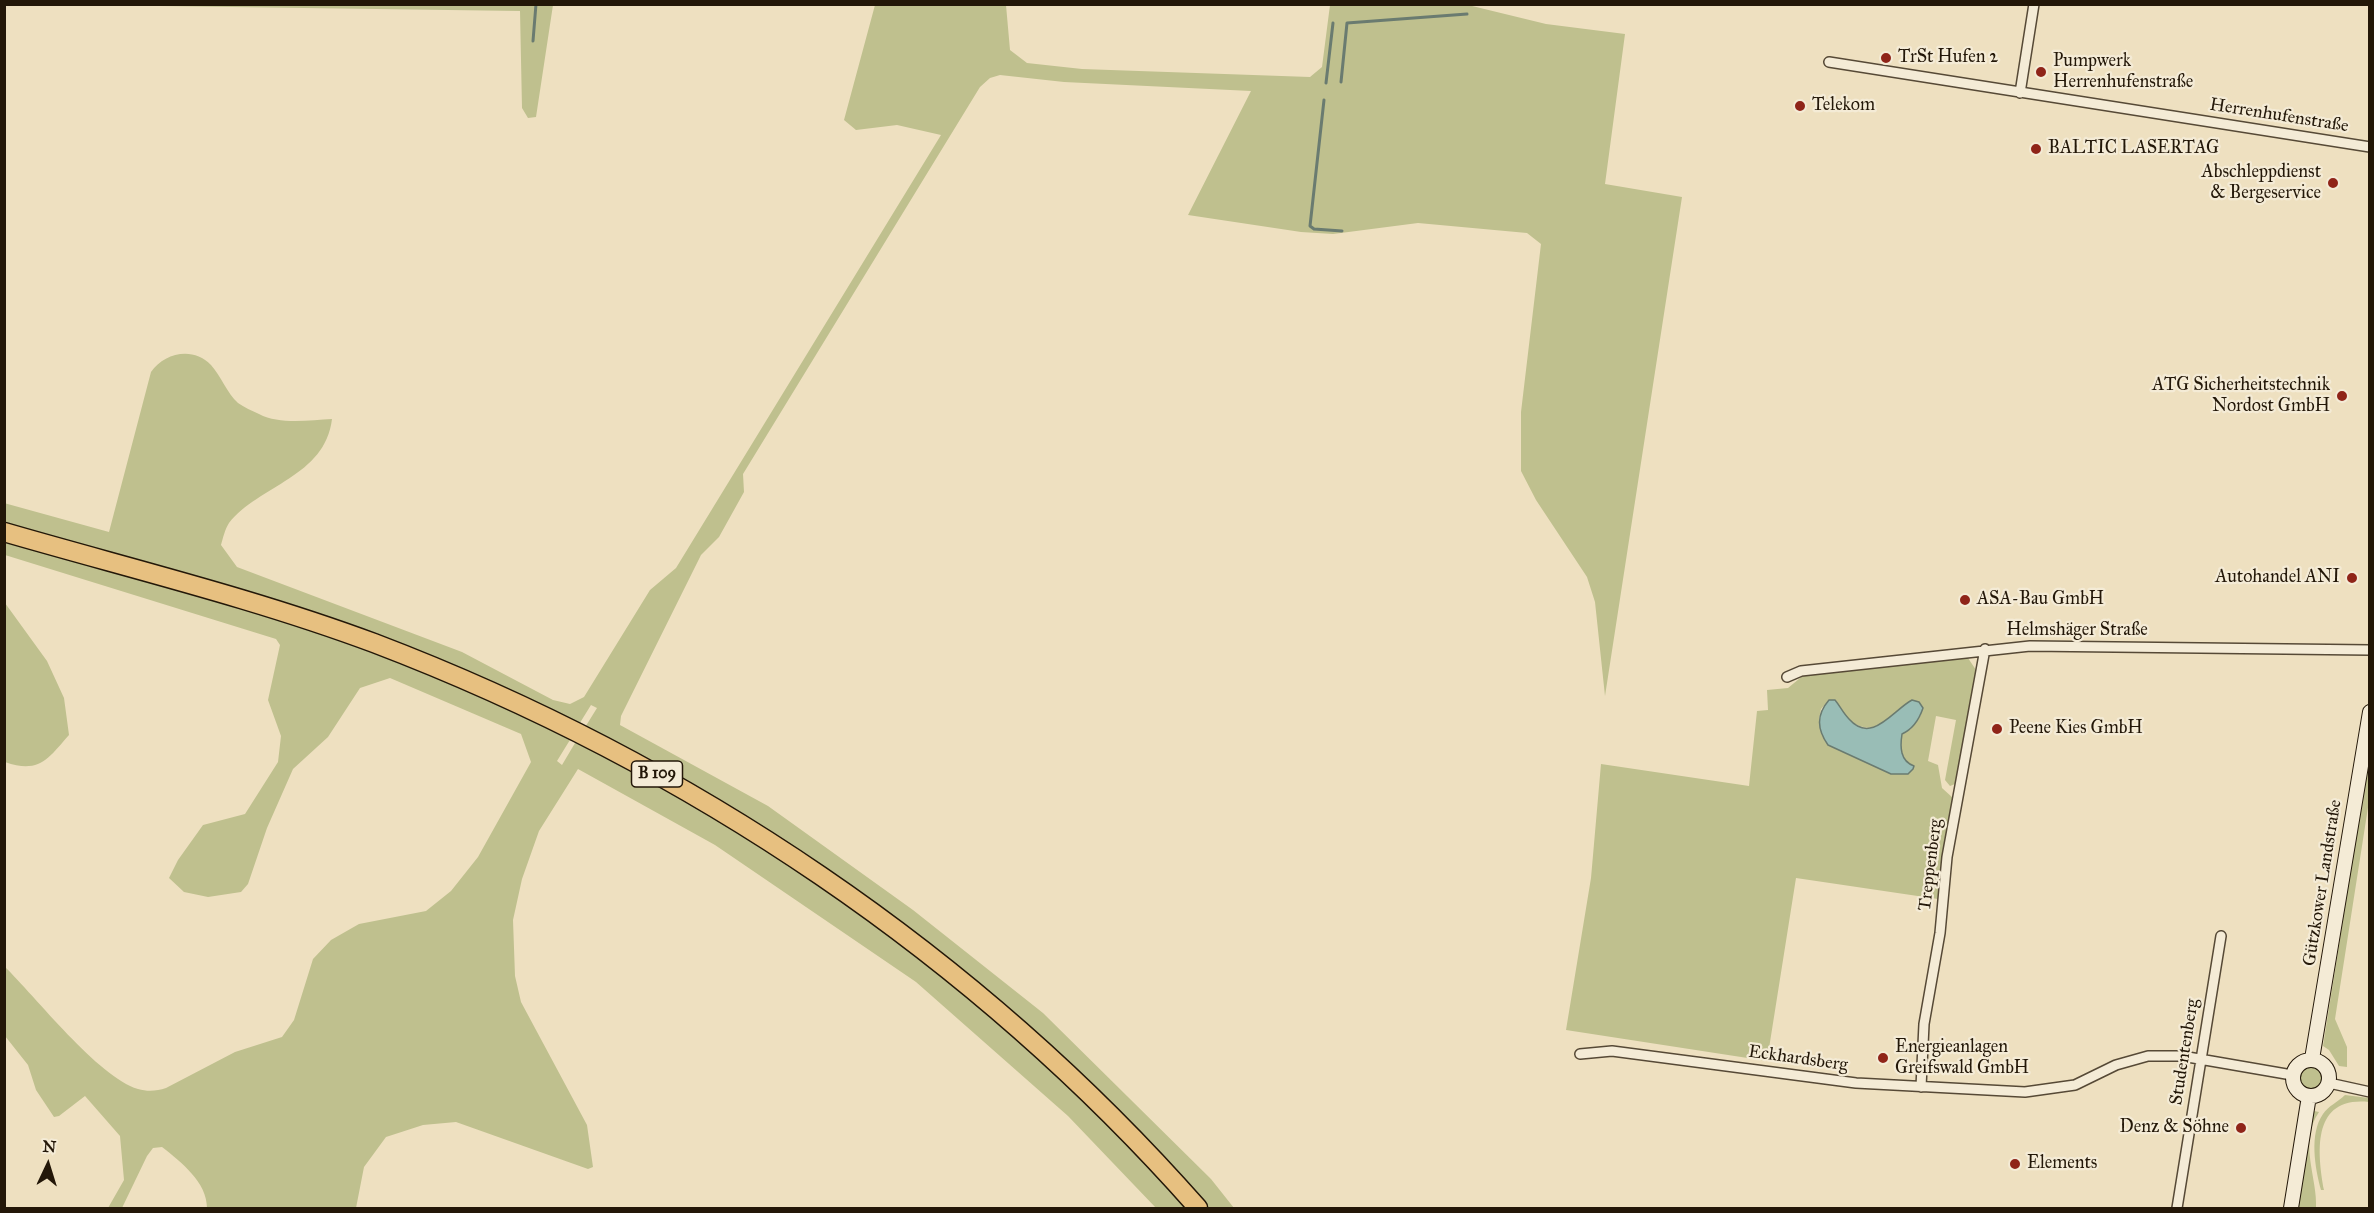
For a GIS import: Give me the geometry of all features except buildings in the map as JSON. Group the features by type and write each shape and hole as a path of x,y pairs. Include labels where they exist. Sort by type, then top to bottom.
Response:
{"highway":[{"name":"B 109","path":"4,532 220,592 375,644 536,712 682,788 828,880 983,998 1089,1093 1198,1209"}],"main road":[{"name":"Gützkower Landstraße","path":"2312,1059 2370,712"},
{"path":"2312,1059 2326,1067 2329,1083 2319,1095 2309,1096 2294,1086 2292,1075 2297,1065 2312,1059"},
{"path":"2291,1209 2309,1096"}],"street":[{"path":"2020,93 2034,4"},
{"name":"Herrenhufenstraße","path":"1829,62 2370,147"},
{"name":"Helmshäger Straße","path":"1787,677 1801,671 1985,649 2030,646 2370,650"},
{"name":"Treppenberg","path":"1921,1087 1924,1024 1940,933 1947,857 1985,649"},
{"name":"Studentenberg","path":"2177,1209 2221,936"},
{"name":"Eckhardsberg","path":"1580,1054 1612,1051 1804,1077 1921,1087 2043,1092 2075,1085 2122,1063 2148,1056 2174,1056 2292,1075"},
{"path":"2329,1083 2370,1092"}],"green space":[{"path":"553,4 536,117 528,118 522,108 520,11 88,5"},
{"path":"875,5 1006,5 1010,50 1027,63 1082,69 1310,77 1322,67 1330,5 1468,5 1546,24 1625,34 1605,184 1682,197 1605,696 1595,602 1587,577 1536,500 1521,471 1521,412 1541,244 1527,233 1418,223 1333,234 1301,232 1188,215 1251,91 1064,82 1000,75 990,78 980,87 743,474 744,492 719,537 701,555 621,716 620,725 768,806 913,910 1043,1013 1211,1179 1234,1208 1207,1208 1182,1181 983,990 584,729 597,708 591,705 578,726 510,693 5,526 4,503 109,532 151,372 163,360 171,356 196,355 211,365 238,403 254,412 286,421 332,419 327,439 317,454 304,467 242,510 229,523 221,545 237,567 462,652 553,700 570,704 584,697 650,590 676,568 941,135 897,125 856,130 844,120"},
{"path":"5,538 326,632 573,735 557,761 562,765 578,738 809,873 1009,1027 1192,1208 1156,1208 1068,1116 916,982 715,845 578,769 539,831 522,879 513,920 515,976 521,1002 587,1125 593,1167 588,1169 456,1122 423,1125 386,1137 364,1167 356,1208 207,1208 203,1190 198,1181 185,1166 162,1147 153,1148 147,1156 122,1208 108,1208 124,1180 120,1136 85,1096 59,1116 54,1117 36,1090 28,1065 5,1036 4,966 86,1053 122,1082 145,1091 166,1088 235,1052 282,1037 294,1020 313,959 331,940 359,924 426,911 451,891 478,857 531,762 521,734 390,678 360,688 328,737 293,769 267,828 248,884 241,892 208,897 184,892 169,878 178,860 203,825 245,814 278,762 281,736 268,700 280,645 276,639 5,555"},
{"path":"5,603 47,661 64,698 69,735 55,751 35,765 26,766 5,762"},
{"path":"1961,657 1968,658 1976,670 1955,784 1950,786 1945,780 1956,720 1936,716 1928,761 1938,765 1942,788 1953,798 1938,899 1796,878 1767,1061 1566,1030 1591,878 1601,764 1749,786 1757,711 1768,710 1767,690 1788,688 1805,674","holes":["1829,700 1852,722 1861,727 1870,728 1885,721 1912,700 1921,715 1911,729 1902,734 1901,744 1906,761 1913,766 1891,774 1870,762 1841,751 1819,719 1821,709"]},
{"path":"2369,756 2369,801 2335,1019 2347,1047 2347,1067 2339,1066 2329,1050 2323,1046"},
{"path":"2310,1066 2315,1067 2321,1073 2321,1083 2315,1089 2310,1090 2305,1089 2299,1083 2298,1078 2299,1073 2305,1067"},
{"path":"2345,1095 2369,1098 2369,1102 2350,1102 2337,1108 2328,1117 2322,1129 2320,1143 2324,1190 2321,1190 2314,1151 2316,1131 2325,1111"},
{"path":"2314,1111 2319,1112 2313,1124 2309,1148 2316,1208 2298,1208"}],"water":[{"path":"1829,700 1835,700 1849,719 1858,726 1866,728 1882,723 1912,700 1919,702 1923,708 1920,716 1912,727 1902,734 1901,739 1904,757 1909,764 1914,766 1913,769 1908,774 1891,774 1828,745 1820,728 1820,717"}],"waterway":[{"path":"533,41 536,4"},
{"path":"1341,82 1347,23 1467,14"},
{"path":"1326,83 1333,23"},
{"path":"1324,100 1310,226 1314,229 1342,231"}],"place":[{"name":"TrSt Hufen 2","path":"1886,58"},
{"name":"Pumpwerk Herrenhufenstraße","path":"2041,72"},
{"name":"Telekom","path":"1800,106"},
{"name":"BALTIC LASERTAG","path":"2036,149"},
{"name":"Abschleppdienst & Bergeservice","path":"2333,183"},
{"name":"ATG Sicherheitstechnik Nordost GmbH","path":"2342,396"},
{"name":"Autohandel ANI","path":"2352,578"},
{"name":"ASA-Bau GmbH","path":"1965,600"},
{"name":"Peene Kies GmbH","path":"1997,729"},
{"name":"Energieanlagen Greifswald GmbH","path":"1883,1058"},
{"name":"Denz & Söhne","path":"2241,1128"},
{"name":"Elements","path":"2015,1164"}]}
